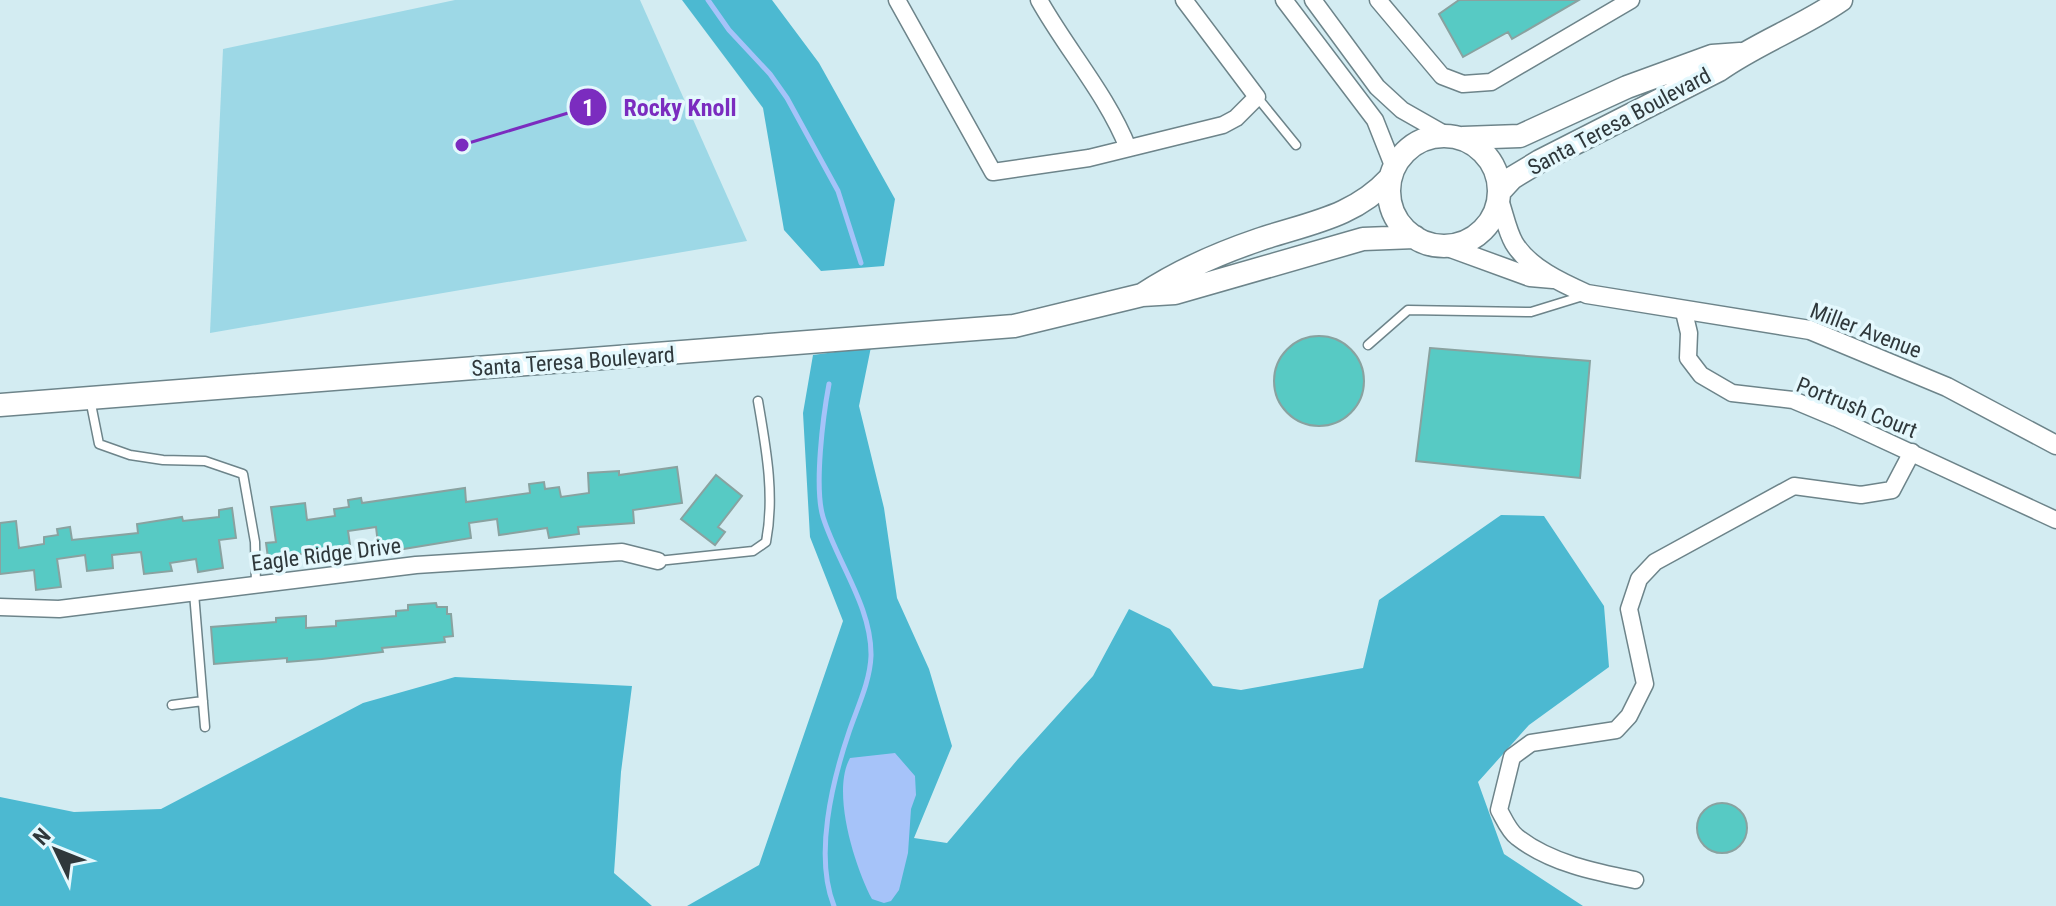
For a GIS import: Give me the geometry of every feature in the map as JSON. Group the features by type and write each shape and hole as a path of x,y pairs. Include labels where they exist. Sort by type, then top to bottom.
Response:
{"main road":[{"name":"Santa Teresa Boulevard","path":"1499,196 1512,178 1540,161 1694,83 1841,0"},
{"name":"Santa Teresa Boulevard","path":"1455,137 1520,136 1627,87 1712,56 1741,54"},
{"path":"1455,137 1481,149 1490,159 1496,171 1499,196 1494,216 1478,234 1468,241 1433,245 1415,237 1395,216 1389,197 1392,173 1399,159 1415,144 1425,139 1455,137"},
{"name":"Santa Teresa Boulevard","path":"1142,295 1175,272 1358,206 1392,173"},
{"name":"Santa Teresa Boulevard","path":"0,405 1014,326 1142,295 1186,290 1363,239 1415,237"}],"street":[{"path":"897,0 993,172 1089,158 1223,125 1236,118 1257,97 1184,0"},
{"path":"1039,0 1113,117 1128,148"},
{"path":"1284,0 1375,120 1392,173"},
{"path":"1313,0 1377,87 1402,110 1455,137"},
{"path":"1378,0 1442,76 1463,84 1491,82 1631,0"},
{"name":"Miller Avenue","path":"1499,196 1514,242 1524,255 1553,279 1587,294 1810,330 1947,387 2056,445"},
{"name":"Miller Avenue","path":"1445,246 1530,277 1553,279"},
{"name":"Portrush Court","path":"1684,312 1689,333 1688,358 1701,375 1722,390 1793,400 2056,520"},
{"path":"1635,880 1600,873 1558,859 1515,836 1499,810 1512,757 1531,743 1616,730 1629,716 1645,684 1629,609 1639,579 1655,562 1794,486 1861,495 1892,490 1912,452"},
{"name":"Eagle Ridge Drive","path":"0,607 59,609 416,565 622,552 658,561"}],"lane":[{"path":"1257,97 1296,145"},
{"path":"1368,345 1408,310 1531,312 1587,294"},
{"path":"90,398 99,444 130,455 205,461 243,474 255,542 256,585"},
{"path":"658,561 753,551 766,542 770,523 769,465 758,401"},
{"path":"194,593 205,727"},
{"path":"172,705 203,701"}],"shaded area":[{"path":"455,0 640,0 747,241 210,333 223,49"},
{"path":"682,0 772,0 819,63 895,199 884,266 821,271 784,230 763,108"},
{"path":"871,347 859,406 884,508 897,598 929,669 952,746 914,838 947,843 1093,676 1129,609 1170,629 1213,686 1241,690 1363,668 1379,600 1501,515 1544,516 1604,606 1609,667 1529,725 1478,782 1504,854 1583,906 687,906 759,865 843,621 810,537 803,413 813,355"},
{"path":"455,677 632,686 621,772 614,873 652,906 0,906 0,797 74,812 161,809 363,703"},
{"path":"895,753 915,776 916,795 911,809 908,853 899,890 891,901 884,903 872,899 859,868 848,829 843,790 850,758"}],"building":[{"path":"1459,0 1579,0 1512,39 1508,32 1463,57 1439,14"},
{"path":"1319,336 1336,340 1351,349 1360,364 1364,381 1360,398 1351,413 1336,422 1319,426 1302,422 1287,413 1278,398 1274,381 1278,364 1287,349 1302,340"},
{"path":"1430,348 1590,361 1580,478 1416,461"},
{"path":"677,467 682,503 633,510 634,523 578,527 579,534 549,538 547,528 499,535 497,519 469,523 471,538 379,553 376,527 348,531 352,559 327,562 325,551 268,558 266,543 276,542 271,507 305,503 307,520 335,516 334,509 349,507 348,500 361,498 362,503 465,488 466,502 530,493 529,484 544,482 545,489 559,487 561,497 589,493 588,473 619,471 619,475"},
{"path":"716,475 742,496 718,527 725,532 715,545 681,519"},
{"path":"232,508 236,538 219,540 223,568 198,572 196,559 170,563 172,571 144,574 141,552 112,555 113,568 87,571 85,555 57,559 61,587 36,590 34,570 0,574 0,523 16,521 19,548 44,544 44,537 58,535 57,529 70,527 72,540 138,533 137,524 182,517 183,521 219,517 219,510"},
{"path":"436,603 437,607 447,607 447,614 451,614 453,636 444,637 445,642 382,648 383,652 322,659 287,662 287,658 214,664 211,627 276,622 276,618 306,616 306,628 336,626 336,621 396,616 396,611 408,610 408,605"},
{"path":"1712,804 1732,804 1746,818 1746,838 1732,852 1712,852 1698,838 1698,818"}],"waterway":[{"path":"708,0 729,30 770,74 787,98 838,191 861,263"},
{"path":"829,384 820,451 820,504 829,534 860,602 870,638 871,656 866,685 837,773 828,819 826,865 834,906"}],"place":[{"name":"Rocky Knoll","path":"462,145"}]}
